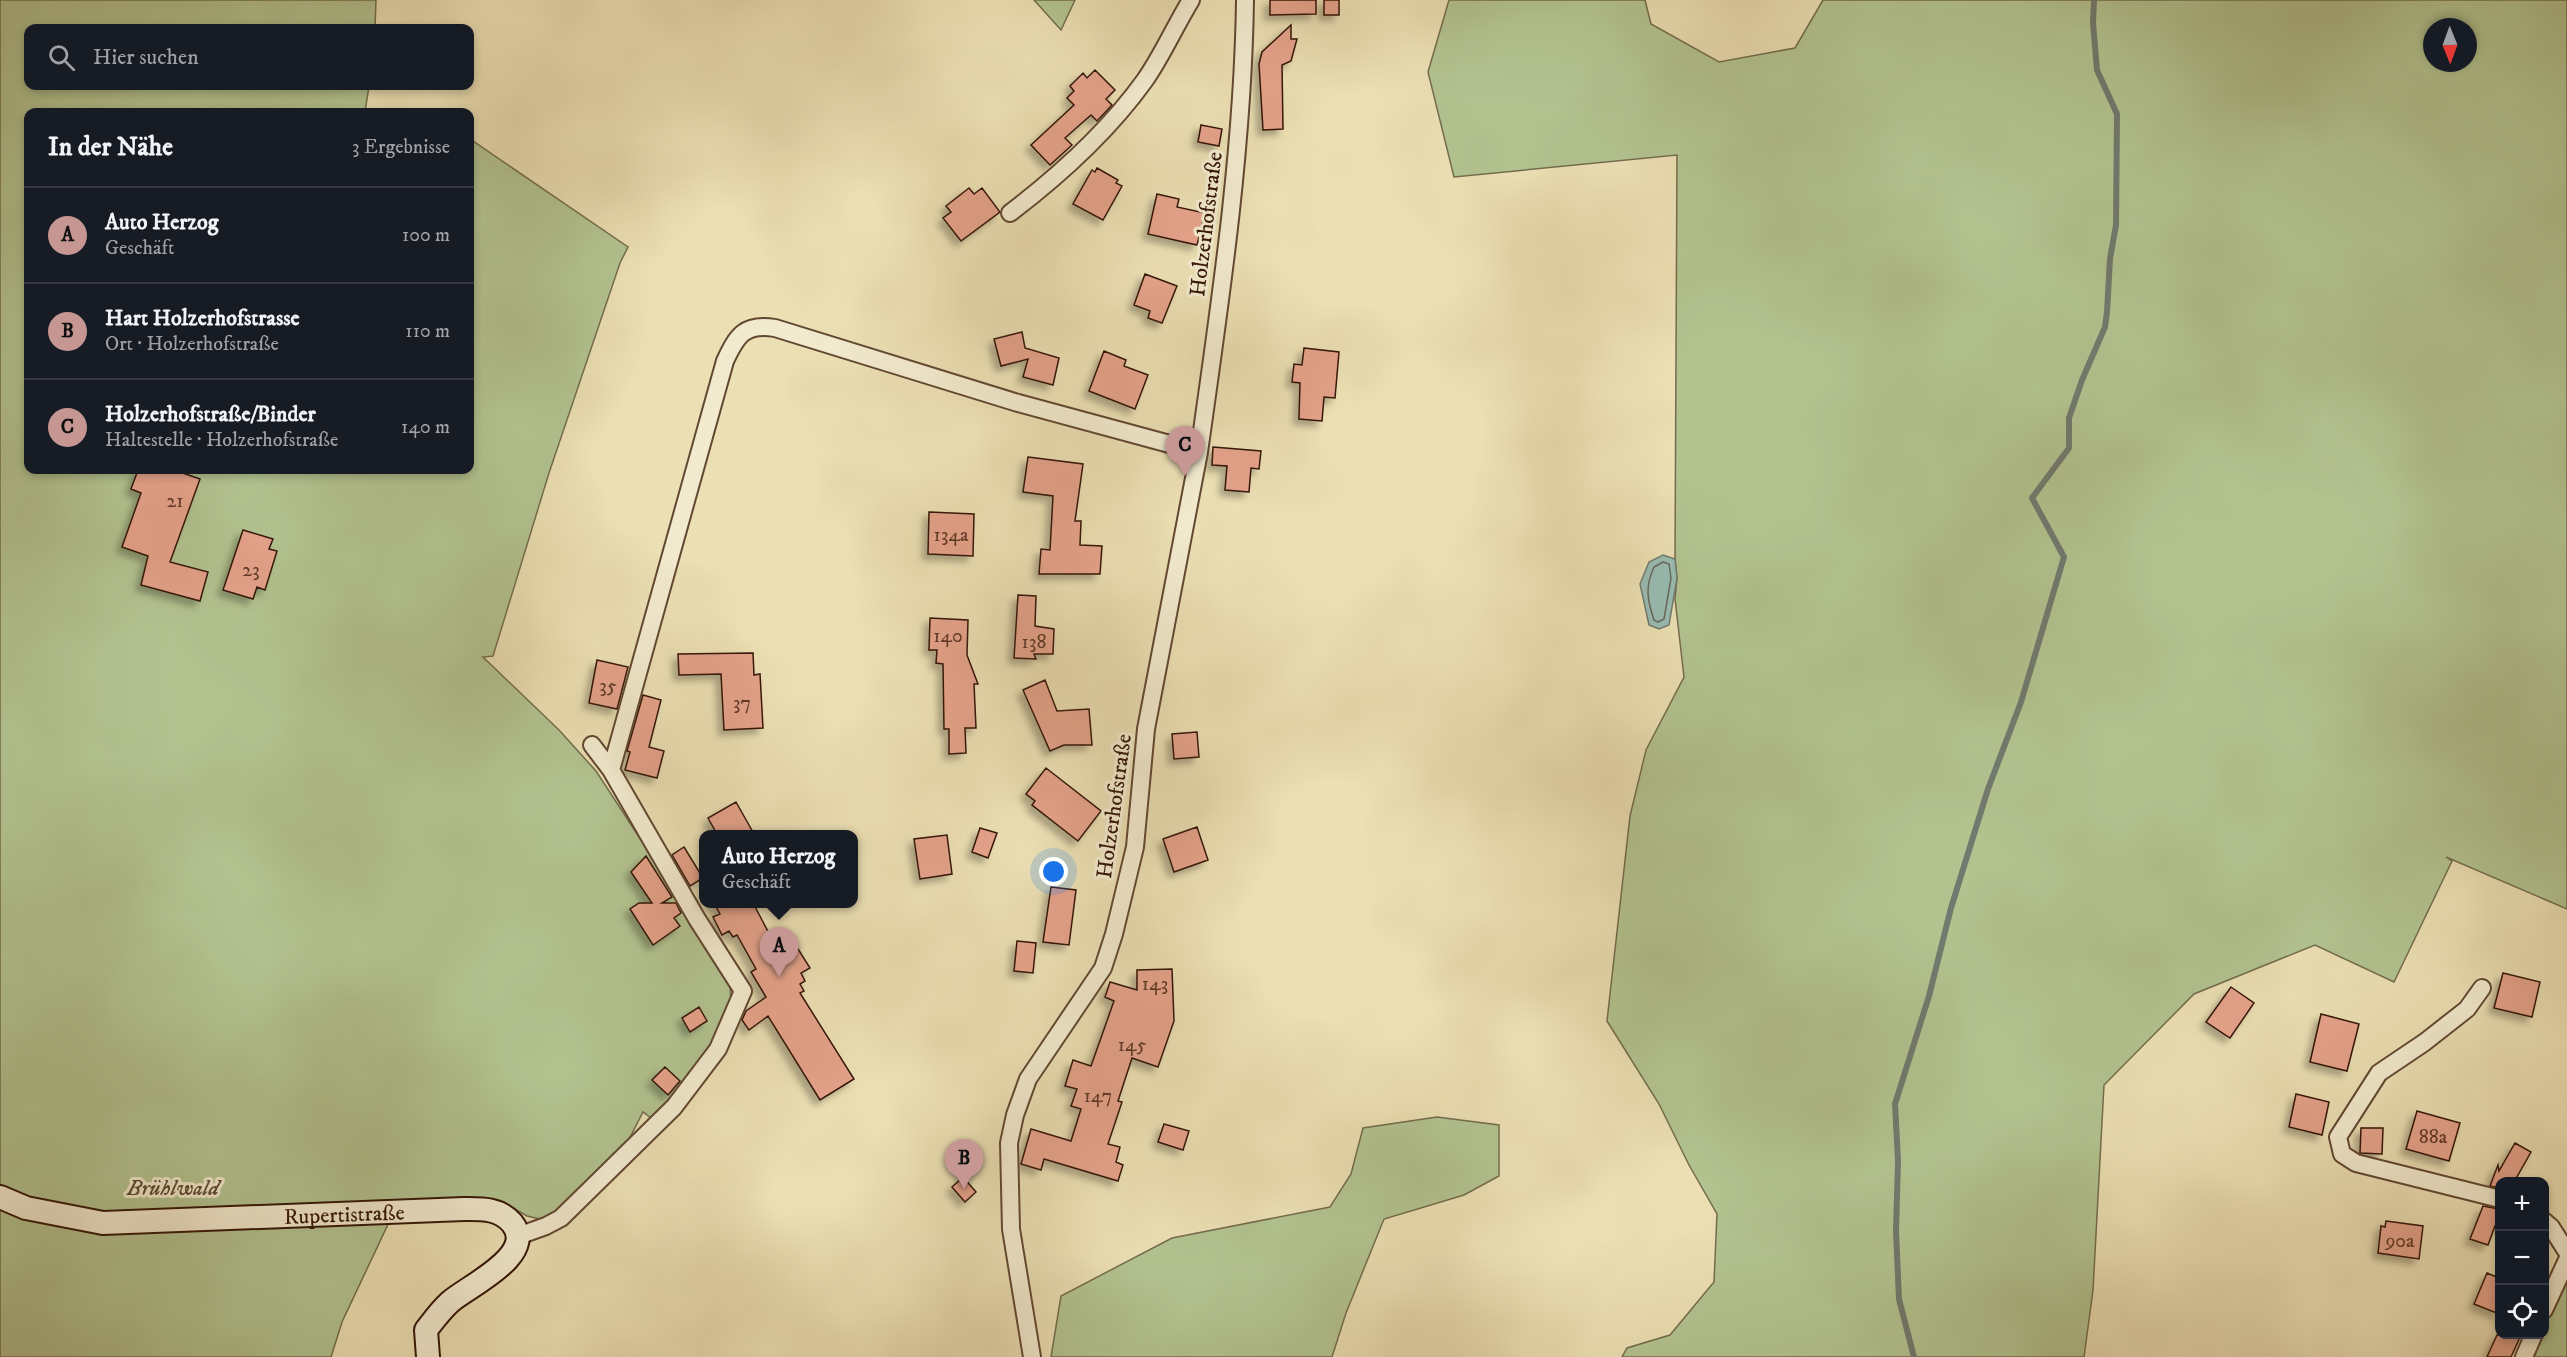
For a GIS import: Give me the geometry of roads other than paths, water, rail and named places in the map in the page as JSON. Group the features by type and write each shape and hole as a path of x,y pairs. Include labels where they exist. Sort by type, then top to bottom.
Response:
{"main road":[{"name":"Rupertistraße","path":"0,1197 26,1208 103,1223 485,1209 505,1217 515,1227 518,1236"},
{"path":"428,1357 426,1330 448,1303 505,1263 512,1254 518,1236"}],"street":[{"path":"1010,213 1078,158 1120,111 1145,80 1191,0"},
{"name":"Holzerhofstraße","path":"1032,1357 1011,1229 1009,1143 1015,1115 1028,1079 1103,968 1114,934 1135,847 1146,729 1199,452 1235,169 1245,0"},
{"path":"611,770 725,361 734,341 757,325 775,328 1018,403 1199,452"},
{"path":"518,1236 561,1218 674,1107 718,1049 743,991 697,919 611,770 592,745"},
{"path":"2482,988 2467,1009 2425,1042 2379,1073 2338,1137 2342,1155 2356,1164 2495,1199"},
{"path":"2549,1225 2567,1252"},
{"path":"2549,1299 2567,1260"},
{"path":"2524,1357 2532,1339"}],"water":[{"path":"1663,555 1675,559 1677,578 1669,625 1659,629 1649,625 1640,584 1649,562"}],"waterway":[{"path":"1914,1357 1899,1299 1896,1231 1898,1161 1895,1104 1929,996 1951,908 1988,789 2021,702 2064,557 2032,498 2069,448 2069,418 2082,380 2105,327 2107,312 2110,259 2116,225 2117,114 2097,70 2093,23 2094,0"}],"place":[{"name":"Holzerhofstraße/Binder","path":"1185,476"},
{"name":"Auto Herzog","path":"779,977"},
{"name":"Hart Holzerhofstrasse","path":"964,1189"}],"park label":[{"name":"Brühlwald","path":"173,1187"}]}
